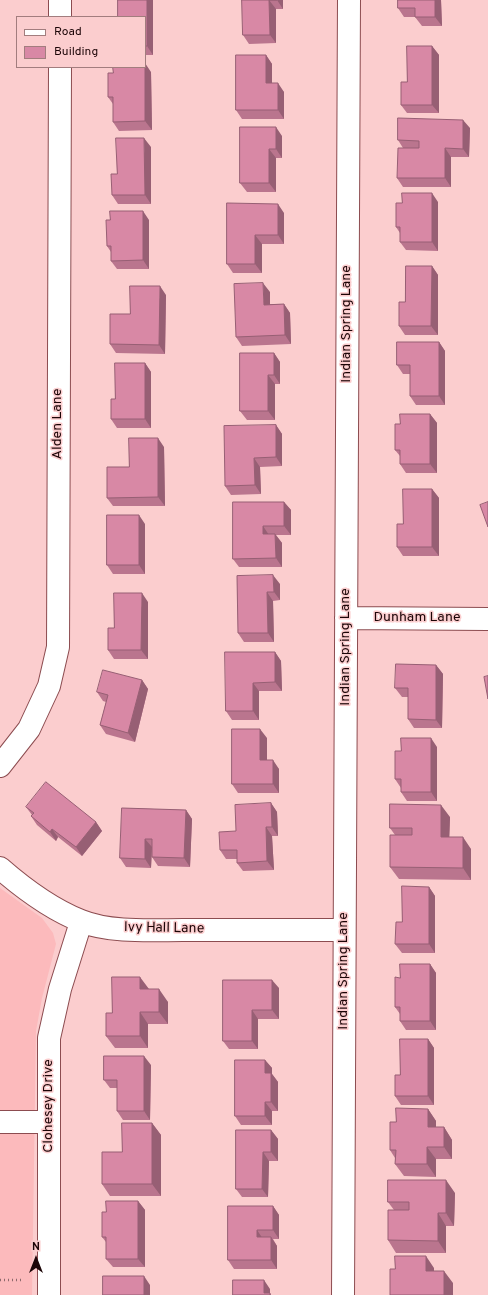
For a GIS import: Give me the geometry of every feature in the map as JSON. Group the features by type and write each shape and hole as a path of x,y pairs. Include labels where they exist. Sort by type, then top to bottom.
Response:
{"street":[{"path":"60,0 60,16"},
{"name":"Indian Spring Lane","path":"343,1295 349,0"},
{"name":"Alden Lane","path":"0,766 29,730 49,686 58,647 60,68"},
{"name":"Dunham Lane","path":"346,618 488,618"},
{"name":"Ivy Hall Lane","path":"0,868 45,902 81,922 104,927 149,930 344,930"},
{"name":"Clohesey Drive","path":"49,1295 49,1038 60,989 81,922"},
{"path":"0,1122 49,1122"}],"path":[{"path":"0,1280 23,1280"}],"shaded area":[{"path":"0,888 42,918 53,933 56,944 42,998 36,1031 32,1295 0,1295"}],"building":[{"path":"118,0 147,0 147,46 146,16 118,16"},
{"path":"242,0 269,0 270,35 243,35"},
{"path":"398,0 435,0 435,17 415,17 415,8 398,8"},
{"path":"407,46 432,46 432,105 401,105 401,82 407,82"},
{"path":"236,55 266,55 266,83 278,83 278,110 236,110"},
{"path":"113,68 145,68 145,121 113,122 113,97 108,97 108,73 113,73"},
{"path":"398,118 463,120 463,149 445,148 445,178 397,178 398,148 419,148 419,141 398,140"},
{"path":"240,127 276,127 276,149 269,149 269,183 240,183"},
{"path":"116,138 144,138 145,195 112,195 111,174 117,174"},
{"path":"402,193 432,193 432,242 400,242 400,227 396,227 396,203 402,203"},
{"path":"227,203 278,204 278,235 255,235 255,264 227,264"},
{"path":"110,211 143,211 143,260 111,261 111,246 107,246 106,220 110,220"},
{"path":"406,266 432,266 431,326 399,326 399,302 405,302"},
{"path":"263,283 264,305 284,304 285,335 236,337 234,284"},
{"path":"130,286 160,286 159,345 110,344 110,314 130,314"},
{"path":"397,342 439,342 439,396 410,396 410,365 397,365"},
{"path":"240,353 274,353 274,375 268,375 268,411 240,411"},
{"path":"115,363 145,363 145,419 111,419 111,399 115,399"},
{"path":"400,414 430,414 430,464 400,464 400,450 395,450 395,424 400,424"},
{"path":"276,425 276,457 254,458 255,485 225,486 224,426"},
{"path":"129,438 158,438 158,497 107,498 107,467 129,467"},
{"path":"403,489 432,489 432,547 397,547 397,524 403,524"},
{"path":"233,502 284,502 284,526 263,526 263,534 275,534 276,558 233,559"},
{"path":"488,502 488,527 480,505"},
{"path":"107,515 139,515 139,565 107,565"},
{"path":"273,575 274,592 267,592 268,633 238,633 237,576"},
{"path":"114,593 142,593 141,650 108,650 108,628 114,628"},
{"path":"225,652 275,652 275,682 253,683 253,711 226,711"},
{"path":"396,664 436,665 436,720 408,719 408,688 395,688"},
{"path":"103,670 142,680 128,733 100,725 108,695 97,692"},
{"path":"488,676 488,699 484,677"},
{"path":"232,729 260,729 260,760 273,760 273,784 232,784"},
{"path":"401,738 431,738 431,792 401,792 401,779 395,779 395,751 401,751"},
{"path":"46,782 96,822 76,847 52,829 50,832 31,816 34,813 26,807"},
{"path":"271,803 272,827 266,827 267,861 237,863 237,850 220,850 219,832 236,831 235,805"},
{"path":"390,804 441,805 441,837 463,837 463,868 390,867 390,835 412,835 412,828 390,828"},
{"path":"122,808 186,810 184,858 152,857 152,839 145,839 145,859 120,858"},
{"path":"402,886 429,887 429,944 395,944 396,922 402,922"},
{"path":"400,964 430,964 430,1021 400,1021 400,1007 395,1007 395,977 400,978"},
{"path":"112,977 140,977 140,989 159,989 159,1012 140,1012 140,1036 106,1036 106,1013 112,1013"},
{"path":"223,980 272,980 272,1010 252,1010 252,1041 223,1041"},
{"path":"400,1039 428,1039 428,1096 395,1096 395,1075 400,1075"},
{"path":"104,1056 144,1056 144,1111 117,1111 117,1080 104,1080"},
{"path":"235,1060 265,1060 265,1073 271,1073 271,1102 265,1102 265,1116 235,1116"},
{"path":"396,1108 428,1109 428,1127 444,1127 444,1147 427,1147 427,1164 395,1164 396,1150 390,1150 390,1122 396,1122"},
{"path":"122,1123 152,1123 152,1184 102,1184 102,1152 122,1152"},
{"path":"236,1130 271,1130 271,1152 263,1152 262,1189 236,1189"},
{"path":"388,1180 446,1180 446,1213 438,1213 438,1241 388,1240 388,1210 409,1210 409,1202 388,1202"},
{"path":"106,1201 138,1201 138,1259 106,1259 106,1237 102,1237 102,1212 106,1212"},
{"path":"228,1206 273,1206 273,1230 257,1230 257,1237 271,1237 271,1260 228,1260"},
{"path":"395,1256 426,1256 426,1271 444,1271 444,1295 390,1295 390,1269 395,1269"},
{"path":"103,1276 144,1276 144,1295 103,1295"},
{"path":"233,1280 264,1280 264,1293 270,1293 270,1295 233,1295"}]}
